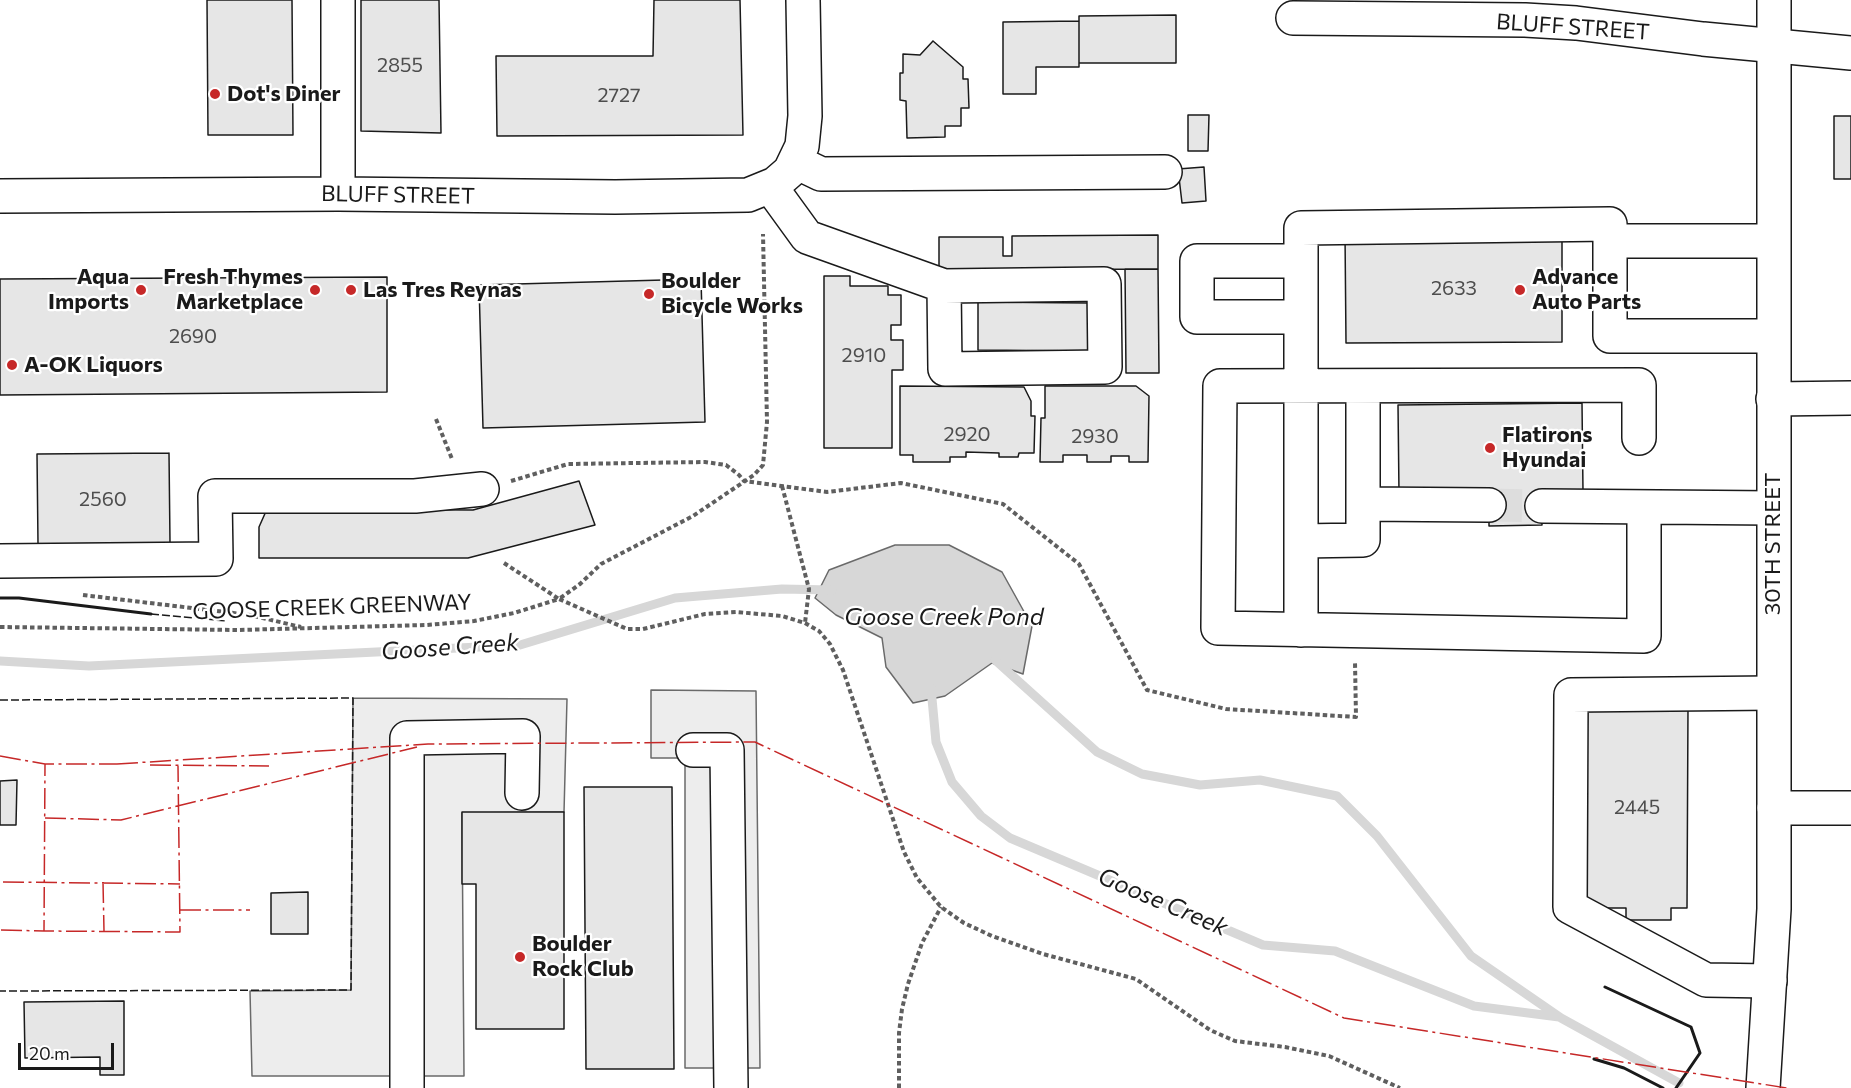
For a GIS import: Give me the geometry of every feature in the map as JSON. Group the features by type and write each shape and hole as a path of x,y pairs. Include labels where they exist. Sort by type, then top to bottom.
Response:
{"street":[{"path":"338,0 338,194"},
{"path":"776,178 802,146 805,116 803,0"},
{"name":"30TH STREET","path":"1763,1088 1774,909 1774,0"},
{"name":"BLUFF STREET","path":"1304,12 1397,9 1576,23 1703,39 1775,44 1851,53"},
{"path":"776,178 821,174 1165,172"},
{"path":"776,178 807,237 944,286 1104,284 1105,368 945,369 944,286"},
{"name":"BLUFF STREET","path":"0,196 338,194 608,197 776,178"},
{"path":"1301,630 1301,228 1610,224 1610,336 1773,336"},
{"path":"1610,241 1773,241"},
{"path":"1301,261 1197,261 1197,317 1301,317"},
{"path":"1640,438 1640,385 1220,386 1218,628 1644,636 1644,507"},
{"path":"1301,541 1362,540 1362,386"},
{"path":"1773,399 1851,398"},
{"path":"0,561 216,559 215,496 415,496 482,489"},
{"path":"1362,504 1489,506"},
{"path":"1542,506 1773,508"},
{"path":"1770,981 1706,980 1570,907 1571,695 1773,693"},
{"path":"407,1088 407,738 523,736 522,793"},
{"path":"693,750 727,750 731,1088"},
{"path":"1774,808 1851,808"}],"path":[{"name":"GOOSE CREEK GREENWAY","path":"0,627 240,630 426,625 474,621 514,613 559,599 580,584 601,564 693,516 754,475 763,465 767,422 763,224 776,178"},
{"path":"482,489 568,464 705,462 726,465 744,482 827,492 901,483 1003,504 1079,564 1147,690 1226,708 1356,717 1355,631"},
{"path":"782,486 809,589 805,623"},
{"path":"504,563 559,599 627,629 643,629 705,614 736,612 782,616 805,623 819,631 830,644 843,670 904,852 917,878 941,907 964,923 992,936 1043,954 1136,979 1210,1030 1235,1041 1285,1047 1329,1056 1400,1088"},
{"path":"78,595 250,615 308,628"},
{"path":"899,1088 899,1033 904,1000 922,943 941,907"}],"shaded area":[{"path":"651,690 756,691 760,1068 685,1068 685,758 651,758"},
{"path":"353,698 567,699 564,812 462,813 464,1076 252,1076 250,991 351,990"}],"water":[{"name":"Goose Creek Pond","path":"895,545 949,545 1002,572 1032,626 1023,674 992,663 945,696 913,703 886,667 882,638 836,615 815,598 829,570"}],"building":[{"path":"207,0 292,0 293,135 208,135"},
{"path":"361,0 439,0 441,133 361,131"},
{"path":"654,0 740,0 743,135 497,136 496,56 653,56"},
{"path":"1176,15 1176,63 1079,63 1079,16"},
{"path":"1079,21 1079,67 1036,67 1036,94 1003,94 1003,22"},
{"path":"933,41 963,67 963,79 968,79 969,108 961,108 961,126 945,126 945,137 907,138 906,101 900,100 903,54 920,55"},
{"path":"1188,115 1209,115 1208,151 1188,151"},
{"path":"1834,116 1851,116 1851,179 1834,179"},
{"path":"1204,167 1206,201 1182,203 1178,169"},
{"path":"1345,234 1562,234 1562,342 1346,343"},
{"path":"1158,235 1158,269 939,270 939,237 1003,237 1003,256 1012,256 1012,236"},
{"path":"1125,269 1158,269 1159,373 1126,373"},
{"path":"824,276 850,276 850,286 888,286 888,295 901,295 901,325 891,325 891,340 903,340 903,370 892,370 892,448 824,448"},
{"path":"387,277 387,392 0,395 0,279"},
{"path":"701,279 705,422 483,428 479,285"},
{"path":"978,302 1088,303 1088,351 978,350"},
{"path":"900,386 1024,387 1031,401 1031,416 1035,416 1034,453 1019,453 1018,457 999,457 999,453 966,452 966,457 950,457 950,462 913,462 913,455 900,455"},
{"path":"1045,386 1136,386 1149,396 1148,462 1129,462 1129,456 1111,456 1111,462 1087,462 1087,455 1063,455 1063,462 1040,462 1041,418 1045,418"},
{"name":"Flatirons Hyundai","path":"1582,403 1583,492 1541,492 1542,525 1489,526 1489,493 1399,494 1398,405"},
{"path":"169,453 170,543 38,544 37,454"},
{"path":"579,481 595,525 468,558 259,558 259,527 267,509 473,510"},
{"path":"1586,707 1688,707 1687,908 1671,908 1671,920 1626,920 1626,908 1585,908"},
{"path":"17,780 16,825 0,825 0,781"},
{"path":"584,787 672,787 674,1069 586,1069"},
{"name":"Boulder Rock Club","path":"462,812 564,812 564,1029 476,1029 476,884 462,884"},
{"path":"308,892 308,934 271,934 271,893"},
{"path":"124,1001 124,1075 100,1075 100,1057 25,1058 24,1002"}],"waterway":[{"name":"Goose Creek","path":"0,661 89,666 520,645 675,598 782,589 832,590"},
{"name":"Goose Creek","path":"995,660 1097,752 1142,774 1200,785 1260,780 1337,796 1377,836 1471,956 1561,1018 1679,1083"},
{"name":"Goose Creek","path":"931,688 936,742 952,782 981,816 1010,838 1263,945 1335,951 1474,1006 1559,1017"}],"tunnel":[{"path":"1489,505 1542,506"}],"fence":[{"path":"151,614 226,621"},
{"path":"0,700 353,698 351,990 0,991"}],"wall":[{"path":"0,598 19,598 151,614"},
{"path":"1605,987 1691,1027 1700,1053 1676,1088"},
{"path":"1594,1059 1624,1068 1663,1088"}],"power":[{"path":"117,764 428,744 755,742 1344,1018 1787,1088"},
{"path":"45,818 121,820 417,747"},
{"path":"0,756 45,764"},
{"path":"120,764 45,764 44,931 180,932 178,766"},
{"path":"150,765 269,766"},
{"path":"3,882 180,884"},
{"path":"103,882 104,931"},
{"path":"180,910 250,910"},
{"path":"1,930 44,931"}],"place":[{"name":"Dot's Diner","path":"215,94"},
{"name":"Aqua Imports","path":"141,290"},
{"name":"Fresh Thymes Marketplace","path":"315,290"},
{"name":"Las Tres Reynas","path":"351,290"},
{"name":"Advance Auto Parts","path":"1520,290"},
{"name":"Boulder Bicycle Works","path":"649,294"},
{"name":"A-OK Liquors","path":"12,365"},
{"name":"Flatirons Hyundai","path":"1490,448"},
{"name":"Boulder Rock Club","path":"520,957"}]}
